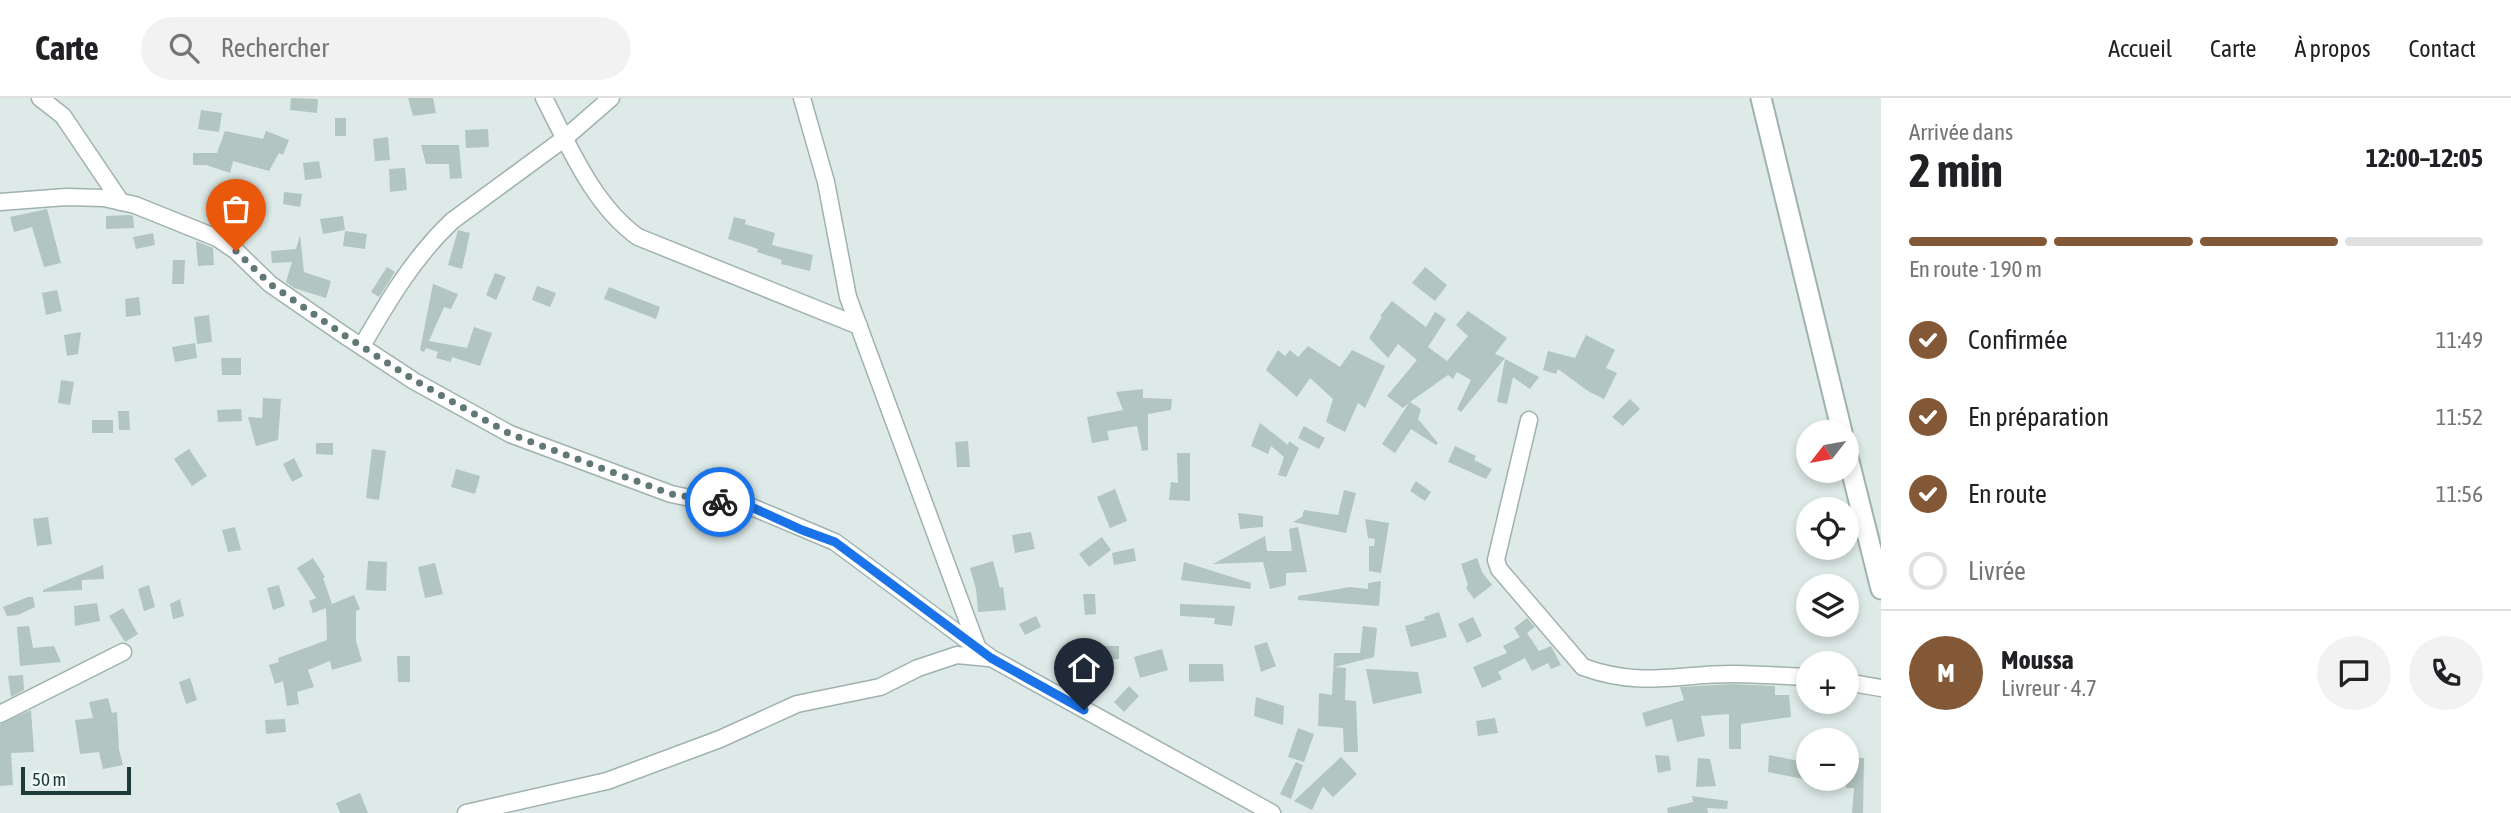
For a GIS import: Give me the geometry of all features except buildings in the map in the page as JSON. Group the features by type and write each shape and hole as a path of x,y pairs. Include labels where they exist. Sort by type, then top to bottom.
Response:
{"street":[{"path":"544,98 599,197 621,225 638,237 859,326"},
{"path":"362,346 413,263 437,235 565,138 611,98"},
{"path":"802,98 826,182 848,297 985,653"},
{"path":"1761,98 1839,420"},
{"path":"53,103 121,202"},
{"path":"0,202 66,197 104,198 135,205 217,238 236,251 270,284 362,346 414,380 510,434 671,494 747,505 835,542 985,653 1270,813"},
{"path":"1529,420 1496,559 1499,569 1583,667 1601,674 1647,680 1731,674 1796,677"},
{"path":"1854,483 1881,589"},
{"path":"0,713 123,652"},
{"path":"466,813 607,781 708,744 797,704 880,687 918,668 957,655 985,653"},
{"path":"1859,684 1881,688"}],"way so far":[{"path":"236,251 270,284 344,335 414,380 510,434 671,494 720,502"}],"route":[{"path":"720,502 747,505 835,542 991,658 1084,710"}]}
